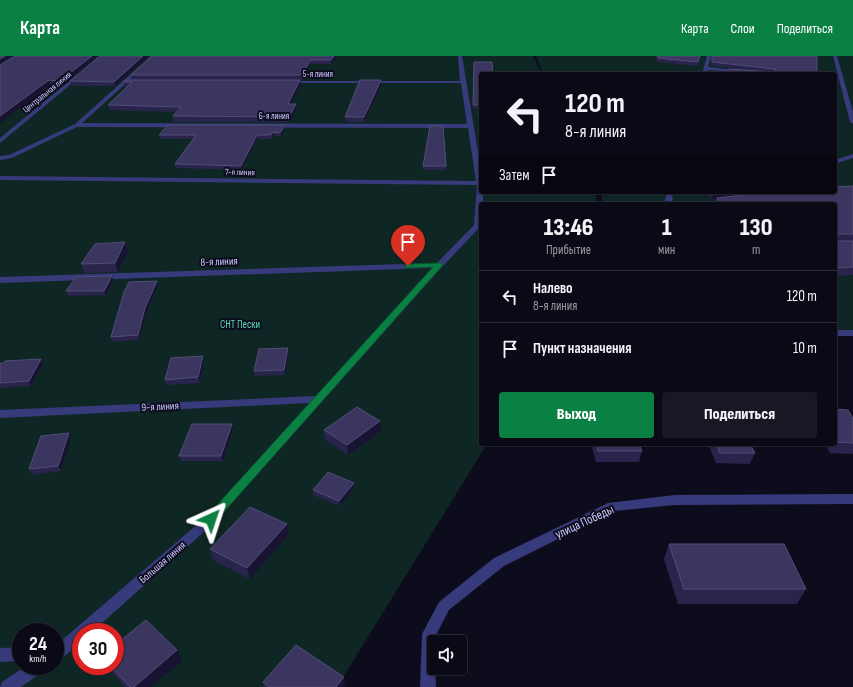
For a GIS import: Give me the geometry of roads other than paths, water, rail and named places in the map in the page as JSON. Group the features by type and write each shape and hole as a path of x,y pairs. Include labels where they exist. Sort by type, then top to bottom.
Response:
{"street":[{"path":"0,158 10,157 77,125 154,56"},
{"name":"Большая линия","path":"460,56 479,177"},
{"path":"705,72 709,56"},
{"path":"835,56 853,122"},
{"path":"706,68 749,72"},
{"name":"Центральная линия","path":"0,141 85,71"},
{"path":"837,80 842,80"},
{"path":"125,82 133,82"},
{"name":"5-я линия","path":"282,82 463,82"},
{"name":"6-я линия","path":"77,125 471,126"},
{"path":"837,161 853,156"},
{"name":"7-я линия","path":"0,178 479,183"},
{"path":"722,202 740,200"},
{"name":"Большая линия","path":"93,623 211,519 439,265 478,225 479,204"},
{"name":"8-я линия","path":"0,280 439,265"},
{"path":"837,333 853,333"},
{"name":"9-я линия","path":"0,414 319,398"},
{"name":"улица Победы","path":"428,687 430,634 444,606 499,562 612,506 675,500 853,499"},
{"name":"Большая линия","path":"64,647 72,641"},
{"path":"0,655 12,654"},
{"path":"8,687 26,675"}],"park label":[{"name":"СНТ Пески","path":"240,324"}]}
